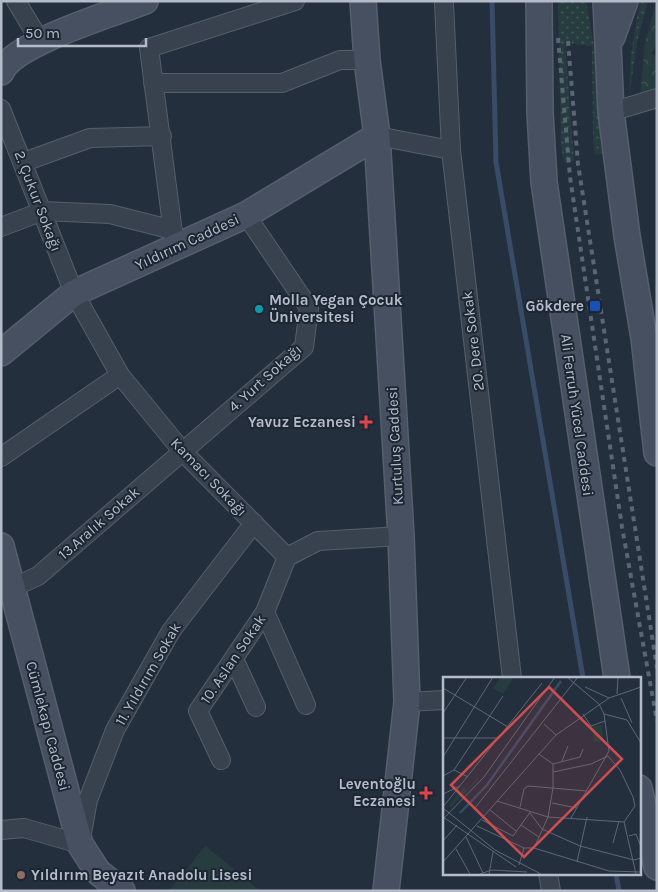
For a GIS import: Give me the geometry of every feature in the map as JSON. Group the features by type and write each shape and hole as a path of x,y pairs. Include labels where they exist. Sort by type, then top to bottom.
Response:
{"main road":[{"path":"1,72 4,64 40,41 145,1"},
{"name":"Kurtuluş Caddesi","path":"362,1 366,60 377,136 401,536 407,702 386,891"},
{"name":"Ali Ferruh Yücel Caddesi","path":"539,1 540,112 544,182 616,677"},
{"path":"606,1 611,112 627,236 652,387 656,440"},
{"path":"609,44 625,1"},
{"name":"Yıldırım Caddesi","path":"1,353 74,293 174,239 246,215 377,136"},
{"name":"Cümlekapı Caddesi","path":"1,546 80,844 98,872 122,891"},
{"path":"640,792 657,867"}],"street":[{"path":"16,1 40,41"},
{"path":"1,227 42,211 110,214 174,239 149,48 295,1"},
{"name":"20. Dere Sokak","path":"444,3 451,150 512,677"},
{"path":"153,83 282,83 340,60 366,60"},
{"path":"611,112 657,98"},
{"name":"2. Çukur Sokağı","path":"1,109 24,162 74,293"},
{"path":"24,162 90,138 162,136"},
{"path":"377,136 451,150"},
{"name":"4. Yurt Sokağı","path":"183,452 304,347 309,308 246,215"},
{"name":"Kamacı Sokağı","path":"74,293 120,375 183,452 288,557"},
{"path":"1,456 120,375"},
{"name":"13.Aralık Sokak","path":"12,588 38,576 183,452"},
{"name":"11. Yıldırım Sokak","path":"80,844 88,800 115,730 171,631 254,523"},
{"path":"288,557 318,541 401,536"},
{"name":"10. Aslan Sokak","path":"221,760 198,711 265,612 288,557"},
{"path":"265,612 306,705"},
{"path":"234,659 256,708"},
{"path":"407,702 443,700"},
{"path":"1,830 24,828 80,844"},
{"path":"548,874 552,891"}],"green space":[{"path":"558,1 586,1 595,53 604,153 595,155 593,139 592,46 565,43 574,161 564,162 561,145"},
{"path":"640,1 648,1 637,42 629,98 631,54"},
{"path":"657,1 657,44 651,53 657,57 657,96 640,99 645,42"},
{"path":"206,846 260,891 169,891"}],"waterway":[{"name":"Gökdere","path":"492,1 496,162 583,677"},
{"name":"Gökdere","path":"616,874 619,891"}],"railway":[{"path":"558,38 570,177 622,527 657,721"},
{"path":"568,41 578,164 657,668"}],"place":[{"name":"Gökdere","path":"595,306"},
{"name":"Molla Yegan Çocuk Üniversitesi","path":"259,309"},
{"name":"Yavuz Eczanesi","path":"366,422"},
{"name":"Leventoğlu Eczanesi","path":"426,793"},
{"name":"Yıldırım Beyazıt Anadolu Lisesi","path":"21,875"}]}
